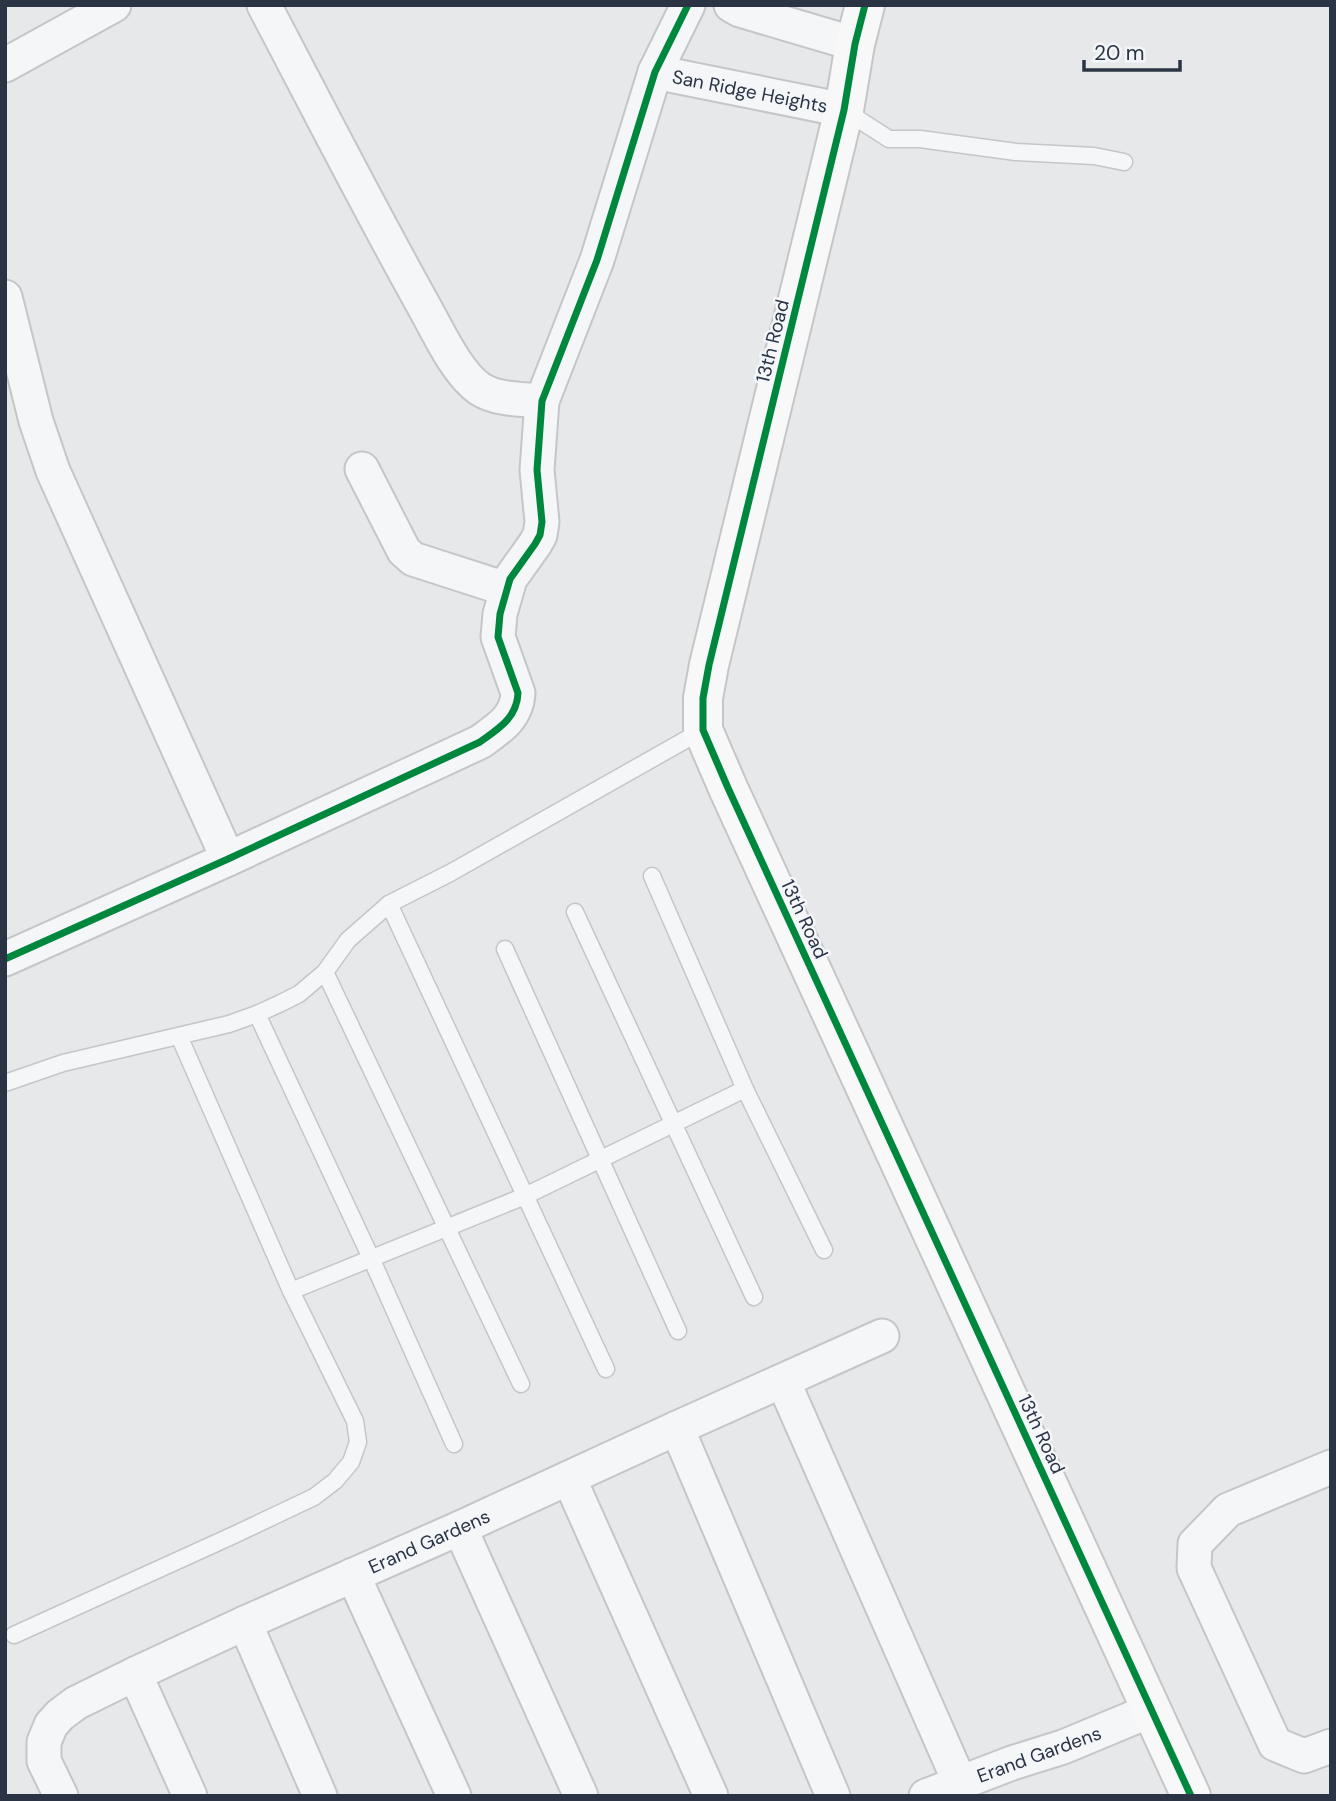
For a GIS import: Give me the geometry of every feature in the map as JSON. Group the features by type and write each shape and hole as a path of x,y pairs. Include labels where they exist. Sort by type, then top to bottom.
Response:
{"street":[{"path":"5,65 114,5"},
{"path":"264,5 456,362 469,380 490,395 542,401"},
{"path":"5,959 480,743 503,726 512,715 518,692 498,637 500,614 510,579 540,535 537,470 542,401 597,260 655,72 688,5"},
{"path":"731,5 855,44"},
{"name":"13th Road","path":"866,5 855,44 844,110 709,665 703,698 702,730 1191,1796"},
{"name":"San Ridge Heights","path":"655,72 844,110"},
{"path":"5,297 36,422 53,471 228,859"},
{"path":"362,469 404,551 413,559 506,589"},
{"name":"Erand Gardens","path":"61,1796 44,1761 44,1742 51,1725 60,1714 76,1703 245,1623 882,1336"},
{"path":"783,1381 960,1783"},
{"path":"677,1428 833,1796"},
{"path":"1331,1467 1228,1510 1195,1544 1195,1568 1275,1744 1304,1756 1331,1746"},
{"path":"569,1478 711,1796"},
{"path":"460,1528 581,1796"},
{"path":"353,1574 454,1796"},
{"path":"245,1623 320,1796"},
{"path":"135,1674 190,1796"},
{"name":"Erand Gardens","path":"926,1796 1012,1763 1063,1747 1152,1710"}],"lane":[{"path":"844,110 890,139 920,139 1016,152 1094,156 1124,162"},
{"path":"5,1083 63,1063 229,1024 299,994 325,972 348,940 389,904 450,873 702,730"},
{"path":"652,876 745,1089 824,1250"},
{"path":"389,904 607,1369"},
{"path":"575,912 754,1297"},
{"path":"505,948 678,1331"},
{"path":"325,972 521,1384"},
{"path":"257,1014 454,1444"},
{"path":"14,1636 314,1497 335,1481 351,1462 358,1442 355,1421 290,1291 179,1036"},
{"path":"290,1291 525,1196 745,1089"}],"cycle path":[{"path":"5,959 480,742 510,716 518,693 498,637 500,614 510,579 540,535 542,522 537,470 542,401 597,260 655,72 688,5"},
{"path":"865,5 855,44 844,110 709,665 703,698 703,730 1191,1796"}]}
